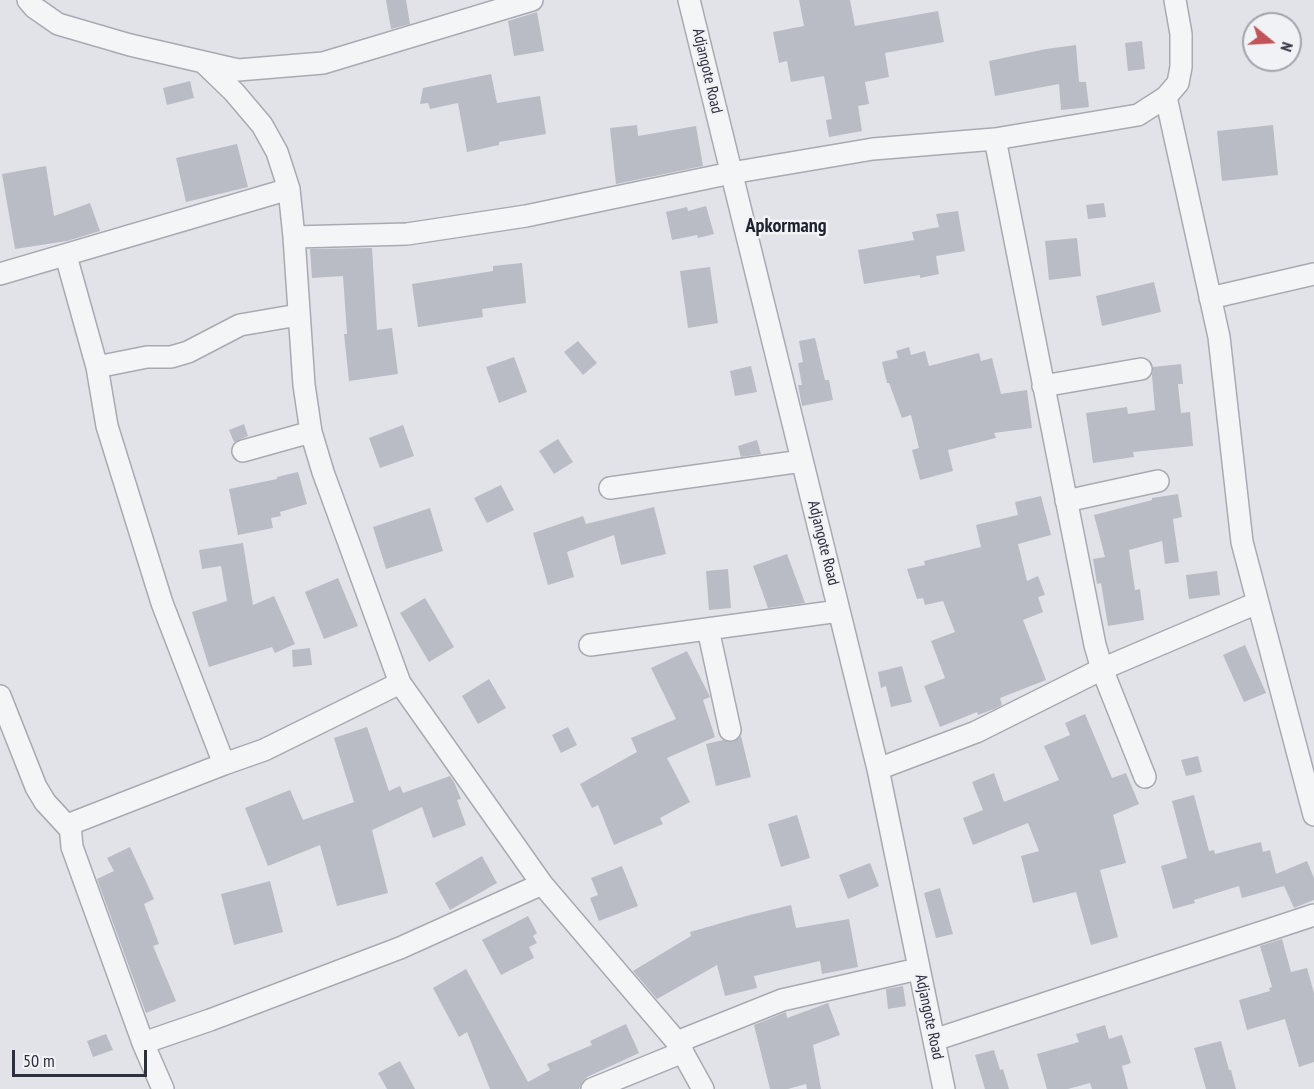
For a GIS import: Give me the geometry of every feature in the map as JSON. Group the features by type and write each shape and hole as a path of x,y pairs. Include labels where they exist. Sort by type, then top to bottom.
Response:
{"street":[{"path":"28,0 35,8 58,24 130,45 238,70 323,63 532,0"},
{"name":"Adjangote Road","path":"690,0 878,769 944,1089"},
{"path":"294,237 407,234 431,231 526,216 731,173 873,149 994,139 1138,115 1166,97 1178,83 1181,67 1181,34 1175,0"},
{"path":"203,62 234,92 262,125 277,152 289,189 304,385 311,432 323,472 400,683 542,884 680,1047 703,1089"},
{"path":"1166,97 1219,338 1242,542 1314,815"},
{"path":"994,139 1090,622 1102,669 1145,777"},
{"path":"0,274 289,189"},
{"path":"66,256 97,367 107,426 162,603 224,764"},
{"path":"1210,298 1314,274"},
{"path":"97,367 147,357 171,357 188,352 240,325 298,315"},
{"path":"1043,386 1141,369"},
{"path":"243,451 311,432"},
{"path":"610,488 802,460"},
{"path":"1066,501 1158,481"},
{"path":"878,769 976,732 1102,669 1257,603"},
{"path":"590,645 839,611"},
{"path":"708,629 730,730"},
{"path":"69,828 70,824 92,814 264,750 400,683"},
{"path":"0,696 36,786 45,802 69,828 72,847 142,1044 163,1089"},
{"path":"142,1044 400,948 542,884"},
{"path":"934,1040 1314,915"},
{"path":"592,1089 782,1000 918,969"}],"building":[{"path":"386,0 406,0 410,24 391,29"},
{"path":"799,0 850,0 855,26 938,11 944,42 885,53 889,77 865,82 869,104 858,106 862,131 829,137 826,120 832,119 824,76 791,82 787,61 779,63 773,32 804,26"},
{"path":"537,12 544,51 514,56 508,21"},
{"path":"1142,41 1145,69 1128,71 1125,43"},
{"path":"1076,45 1079,82 1086,82 1089,107 1061,110 1059,84 995,96 989,61"},
{"path":"491,74 497,103 540,96 546,134 499,142 499,145 467,152 458,103 430,109 428,103 420,104 423,88"},
{"path":"190,81 194,98 167,105 163,88"},
{"path":"637,125 638,136 696,126 703,166 616,184 610,128"},
{"path":"1273,125 1278,175 1222,181 1217,131"},
{"path":"237,144 248,187 186,202 176,158"},
{"path":"46,166 54,216 90,203 100,231 67,241 15,249 2,174"},
{"path":"1104,203 1106,217 1088,219 1086,205"},
{"path":"706,206 714,234 672,240 666,212 687,207 688,211"},
{"path":"958,211 965,251 936,256 939,274 864,284 858,250 914,240 912,232 939,227 936,214"},
{"path":"1077,238 1081,276 1049,280 1045,241"},
{"path":"372,248 377,330 392,328 398,374 349,381 344,334 347,334 343,276 312,278 310,249"},
{"path":"522,263 526,303 482,309 483,317 418,327 412,284 493,271 493,266"},
{"path":"710,267 718,323 688,328 680,271"},
{"path":"1154,282 1161,312 1102,326 1096,296"},
{"path":"815,338 825,380 829,380 833,400 802,406 798,385 802,385 798,363 803,362 799,341"},
{"path":"578,341 597,363 583,375 564,352"},
{"path":"909,347 911,355 925,351 929,366 979,353 981,361 992,358 1001,394 1027,390 1032,428 994,433 996,438 948,450 953,471 920,480 912,450 919,448 911,415 902,418 889,383 887,383 882,362 898,358 896,351"},
{"path":"514,357 527,392 499,403 486,367"},
{"path":"1181,364 1183,384 1178,384 1181,413 1190,412 1193,446 1133,452 1134,457 1093,463 1086,413 1127,407 1128,414 1155,410 1153,367"},
{"path":"751,366 757,392 735,396 730,371"},
{"path":"244,424 248,436 234,442 229,430"},
{"path":"403,425 414,456 380,468 369,438"},
{"path":"558,439 573,462 554,474 539,451"},
{"path":"757,440 761,454 741,457 738,446"},
{"path":"298,472 307,504 280,512 281,516 271,518 273,528 238,535 229,489"},
{"path":"501,485 514,510 487,523 474,498"},
{"path":"1178,494 1182,517 1173,519 1179,562 1165,564 1162,541 1129,550 1135,590 1140,589 1144,620 1108,626 1101,583 1097,584 1093,559 1105,557 1094,515 1152,500 1152,498"},
{"path":"1041,496 1051,535 1018,544 1027,581 1038,576 1045,595 1038,597 1043,612 1023,620 1046,680 1000,698 1002,705 994,709 978,715 977,712 940,727 924,686 945,678 931,641 955,632 943,601 925,605 923,598 917,599 907,569 925,565 924,561 981,547 976,525 1018,515 1015,502"},
{"path":"654,507 666,554 621,565 614,535 567,552 574,577 548,585 533,533 583,516 586,524"},
{"path":"430,508 443,551 386,569 373,527"},
{"path":"243,543 253,605 274,596 295,644 275,653 272,647 209,667 192,612 227,601 221,566 202,569 199,550"},
{"path":"787,554 805,603 768,608 753,566"},
{"path":"728,569 731,608 709,610 706,571"},
{"path":"1217,571 1220,595 1189,599 1186,575"},
{"path":"338,578 358,626 324,639 305,592"},
{"path":"425,598 454,647 429,662 400,613"},
{"path":"1245,645 1266,693 1244,702 1223,655"},
{"path":"310,648 312,665 293,667 292,650"},
{"path":"687,651 710,697 703,700 715,737 667,758 690,802 660,818 663,824 614,845 598,805 592,808 580,784 637,752 631,738 676,719 651,668"},
{"path":"902,666 912,702 891,707 886,686 881,688 878,672"},
{"path":"489,679 506,708 478,724 462,696"},
{"path":"1085,714 1112,778 1126,773 1139,804 1113,815 1126,863 1100,870 1118,937 1091,945 1076,892 1033,903 1021,856 1039,851 1028,823 973,845 963,818 983,810 972,782 994,773 1004,802 1059,780 1044,746 1070,735 1065,723"},
{"path":"367,727 389,791 400,786 403,793 450,776 461,799 457,800 466,825 433,838 422,807 372,830 388,893 337,906 320,845 268,866 245,808 290,790 303,820 354,802 334,738"},
{"path":"568,727 577,745 561,753 552,735"},
{"path":"741,736 751,777 716,786 706,744 723,740 733,742"},
{"path":"1198,756 1202,772 1186,776 1181,760"},
{"path":"1194,795 1209,851 1214,850 1215,854 1261,842 1263,852 1270,850 1276,874 1307,861 1314,878 1314,900 1294,908 1284,886 1242,898 1239,886 1173,909 1161,866 1187,858 1172,801"},
{"path":"797,815 810,858 781,867 768,824"},
{"path":"130,847 154,899 144,904 159,944 153,946 176,1001 146,1013 97,879 114,871 107,858"},
{"path":"482,856 497,883 450,910 435,883"},
{"path":"870,863 879,886 848,899 839,875"},
{"path":"622,866 638,906 599,921 590,898 598,895 591,878"},
{"path":"270,881 283,932 234,945 221,894"},
{"path":"940,888 953,934 936,938 924,893"},
{"path":"791,905 796,928 849,919 858,967 822,974 820,961 754,976 757,988 725,996 717,965 657,999 633,971 691,936 690,932"},
{"path":"528,916 537,933 533,936 537,943 529,947 534,958 501,975 482,940"},
{"path":"1282,939 1291,972 1307,968 1314,993 1314,1062 1299,1067 1285,1019 1247,1030 1239,1000 1270,991 1269,988 1272,987 1260,946"},
{"path":"466,969 528,1082 550,1070 547,1064 592,1045 590,1041 626,1024 639,1053 587,1077 579,1089 490,1089 467,1032 459,1037 433,988"},
{"path":"903,986 906,1006 888,1009 886,989"},
{"path":"828,1003 840,1035 813,1045 821,1089 807,1089 806,1084 788,1089 770,1089 754,1025 786,1012 787,1018"},
{"path":"1105,1025 1109,1039 1122,1035 1131,1063 1122,1066 1128,1089 1092,1089 1090,1083 1068,1089 1047,1089 1037,1054 1079,1042 1076,1034"},
{"path":"106,1034 113,1050 93,1057 87,1041"},
{"path":"1221,1041 1236,1089 1206,1089 1194,1048"},
{"path":"994,1050 1009,1089 985,1089 975,1055"},
{"path":"400,1061 415,1089 387,1089 378,1073"}],"district":[{"name":"Apkormang","path":"786,226"}]}
